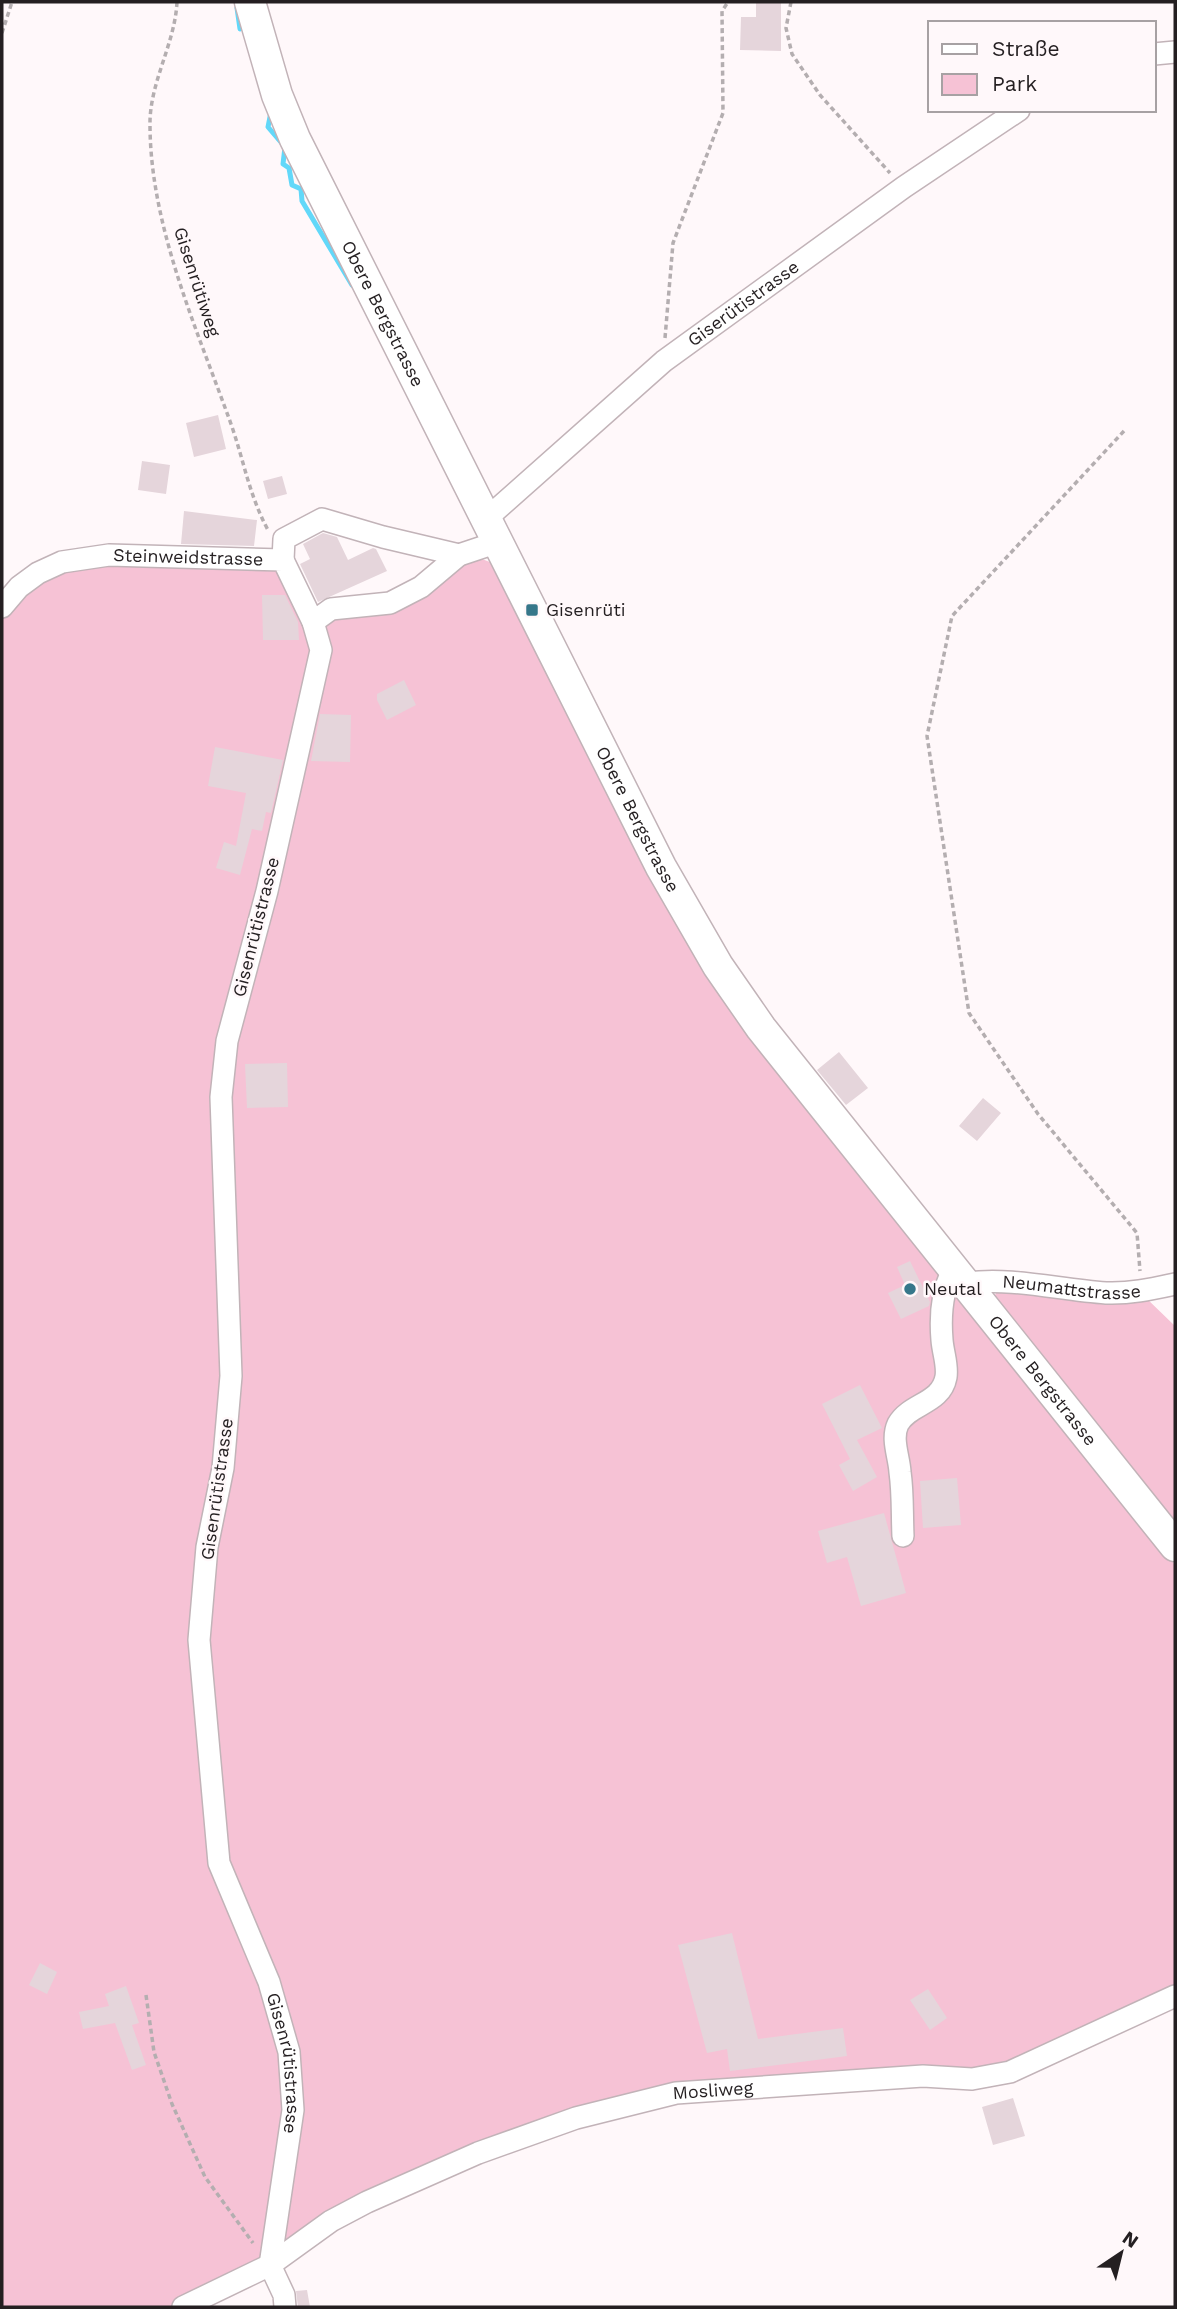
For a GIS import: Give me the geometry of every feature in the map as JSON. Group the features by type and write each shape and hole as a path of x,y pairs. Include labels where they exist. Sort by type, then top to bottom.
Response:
{"main road":[{"name":"Obere Bergstrasse","path":"250,2 278,95 295,139 661,867 718,966 761,1028 1175,1546"}],"street":[{"path":"1156,54 1175,52"},
{"name":"Giserütistrasse","path":"492,531 664,361 904,187 1016,112"},
{"path":"283,560 284,539 322,519 459,555"},
{"path":"313,622 331,610 390,603 421,587 492,531"},
{"name":"Steinweidstrasse","path":"2,607 19,587 38,573 62,562 109,555 283,560 313,622"},
{"name":"Gisenrütistrasse","path":"270,2265 293,2110 289,2052 269,1982 219,1863 199,1640 207,1547 223,1468 231,1376 221,1097 227,1041 267,891 321,650 313,622"},
{"path":"903,1536 900,1471 895,1441 897,1427 903,1418 942,1390 947,1367 941,1317 946,1281 960,1276"},
{"name":"Neumattstrasse","path":"960,1276 1108,1293 1142,1291 1175,1284"},
{"name":"Mosliweg","path":"183,2307 270,2265 331,2221 367,2202 478,2153 576,2118 676,2093 923,2077 972,2079 1010,2072 1175,1996"},
{"path":"270,2265 284,2295 285,2307"}],"path":[{"path":"2,33 12,2"},
{"name":"Gisenrütiweg","path":"177,2 177,15 155,90 150,118 154,180 179,281 232,428 254,505 283,560"},
{"path":"664,361 665,316 673,243 723,113 722,11 728,2"},
{"path":"791,2 786,27 792,54 820,95 904,187"},
{"path":"1124,431 952,616 927,736 969,1013 1038,1114 1137,1233 1142,1291"},
{"path":"146,1995 154,2052 172,2104 205,2177 270,2265"}],"green space":[{"path":"459,555 498,565 661,867 805,1082 1175,1565 1175,2005 1010,2072 676,2093 478,2153 183,2307 2,2307 2,619 19,587 62,562 283,560 314,622 421,587"},
{"path":"999,1288 1144,1296 1175,1326 1175,1529 994,1297"}],"building":[{"path":"756,2 781,2 781,51 740,50 741,17 756,17"},
{"path":"218,415 226,449 194,457 186,423"},
{"path":"142,461 170,465 166,494 138,490"},
{"path":"282,476 287,494 268,499 263,481"},
{"path":"184,511 257,520 254,546 181,544"},
{"path":"323,533 337,537 348,560 376,549 387,571 318,602 300,564 310,559 303,544"},
{"path":"262,595 285,595 298,622 299,640 263,640"},
{"path":"404,680 416,705 387,720 377,700 377,694"},
{"path":"320,714 351,715 350,762 311,761"},
{"path":"215,747 283,760 271,813 266,812 262,831 252,829 240,875 216,868 224,842 236,846 246,793 208,786"},
{"path":"839,1052 868,1088 846,1105 817,1070"},
{"path":"287,1063 288,1107 247,1108 245,1064"},
{"path":"983,1098 1001,1113 977,1141 959,1126"},
{"name":"Neutal","path":"910,1261 930,1302 929,1306 901,1319 888,1293 905,1285 897,1267"},
{"path":"860,1385 882,1428 857,1440 877,1477 853,1491 839,1465 850,1459 822,1404"},
{"path":"957,1478 961,1525 923,1528 920,1481"},
{"path":"884,1513 906,1593 861,1606 847,1557 827,1563 818,1531"},
{"path":"732,1933 758,2039 843,2028 847,2056 730,2071 727,2049 707,2053 678,1945"},
{"path":"40,1963 57,1972 47,1994 29,1985"},
{"path":"126,1986 139,2023 132,2025 146,2065 132,2070 115,2023 83,2029 79,2012 109,2006 105,1994"},
{"path":"928,1989 947,2018 930,2030 910,2000"},
{"path":"1013,2098 1025,2136 993,2145 982,2107"},
{"path":"307,2290 310,2307 298,2307 296,2291"}],"waterway":[{"path":"237,8 240,29"},
{"path":"271,112 268,127 285,147 283,164 289,168 292,185 301,189 302,201 352,285"}],"place":[{"name":"Gisenrüti","path":"532,610"},
{"name":"Neutal","path":"910,1289"}]}
